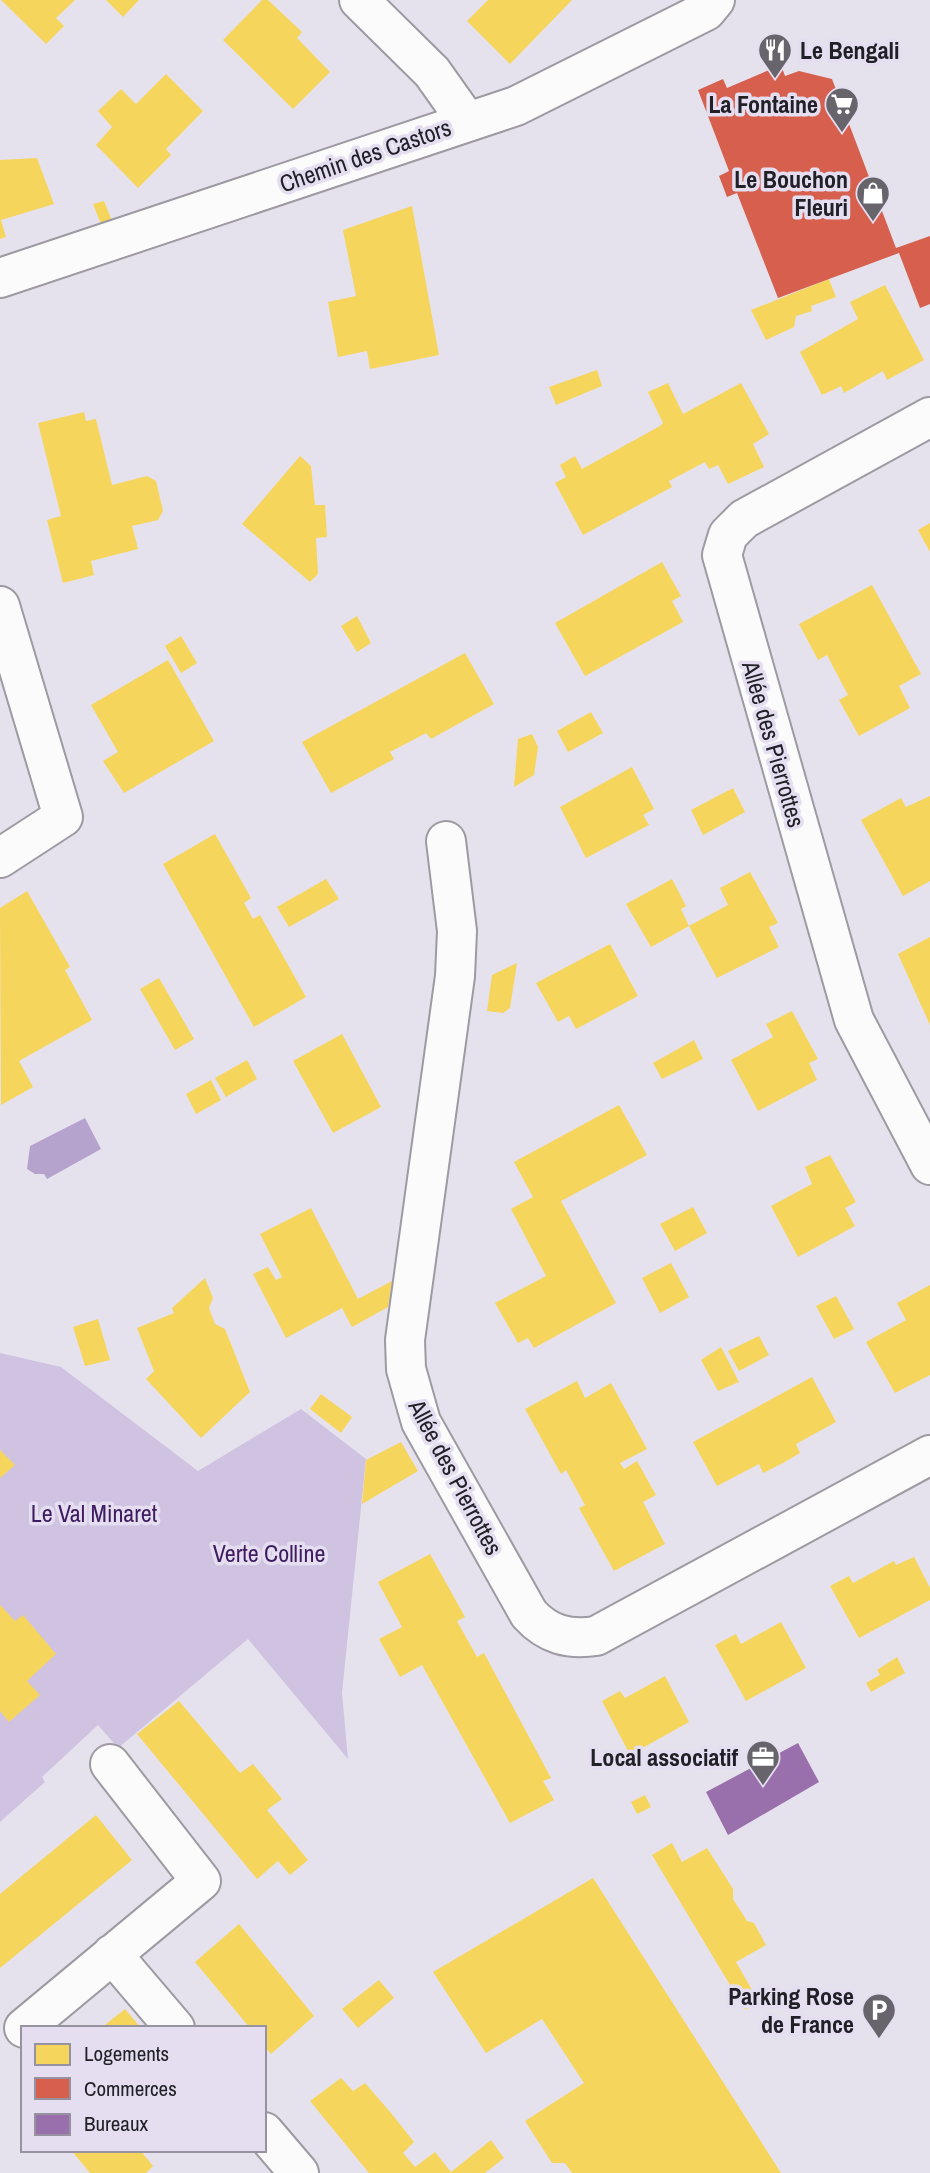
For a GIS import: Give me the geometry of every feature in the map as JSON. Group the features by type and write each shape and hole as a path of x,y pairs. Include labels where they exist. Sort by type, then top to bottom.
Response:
{"street":[{"path":"359,0 432,72 466,120"},
{"name":"Chemin des Castors","path":"0,278 466,120 516,106 706,10 715,0"},
{"name":"Allée des Pierrottes","path":"930,417 744,519 728,535 722,555 854,1020 930,1165"},
{"path":"0,606 63,817 0,858"},
{"name":"Allée des Pierrottes","path":"446,841 457,931 456,976 405,1340 406,1369 421,1422 529,1614 542,1628 556,1634 576,1639 596,1636 930,1455"},
{"path":"27,2026 201,1881 110,1764"},
{"path":"112,1954 173,2026"},
{"path":"266,2134 299,2173"}],"green space":[{"path":"0,1353 61,1367 198,1471 301,1409 366,1459 342,1693 348,1759 248,1639 118,1748 98,1725 42,1777 45,1782 0,1822"}],"shaded area":[{"path":"85,1118 101,1149 47,1179 44,1174 35,1174 27,1169 30,1146"}],"building: Logements":[{"path":"1,0 75,0 56,18 64,26 46,44"},
{"path":"106,0 139,0 123,17"},
{"path":"262,0 268,0 302,32 297,38 330,72 293,109 223,40"},
{"path":"488,0 572,0 510,64 467,21"},
{"path":"166,74 203,111 166,149 171,155 138,188 96,145 112,127 98,111 121,89 136,104"},
{"path":"37,158 54,204 1,220 6,237 0,239 0,160"},
{"path":"104,201 112,221 101,224 93,204"},
{"path":"412,206 439,355 370,369 367,351 338,357 328,302 356,296 343,230"},
{"path":"829,279 836,297 811,306 812,311 796,316 794,327 766,340 751,310"},
{"path":"885,285 924,360 887,380 883,371 844,393 841,386 822,395 800,352 858,319 850,302"},
{"path":"597,370 602,386 556,405 549,387"},
{"path":"668,383 683,414 741,383 769,434 753,444 764,467 728,484 718,465 709,469 705,462 669,481 672,487 583,535 555,483 566,477 560,465 575,456 582,469 660,426 663,423 648,392"},
{"path":"84,412 86,421 96,419 112,485 147,476 156,481 163,511 158,520 132,526 138,549 91,561 94,575 63,583 47,520 61,516 38,423"},
{"path":"300,456 311,466 315,505 325,505 327,537 316,538 318,574 310,582 242,524"},
{"path":"930,523 930,552 918,530"},
{"path":"662,562 681,596 672,601 683,622 585,676 555,623"},
{"path":"872,585 921,674 899,686 910,708 859,736 839,700 848,695 827,655 818,660 799,624"},
{"path":"357,616 371,643 357,652 341,626"},
{"path":"181,636 197,663 181,673 165,646"},
{"path":"465,653 494,704 431,739 426,733 390,752 394,759 331,793 302,742"},
{"path":"168,660 214,741 124,793 103,761 118,752 91,705"},
{"path":"591,712 603,733 568,752 557,731"},
{"path":"532,734 538,747 534,775 514,787 518,739"},
{"path":"632,767 654,809 643,815 649,825 586,858 560,807"},
{"path":"733,788 745,812 703,835 691,810"},
{"path":"930,796 930,881 903,896 861,820 901,798 906,807"},
{"path":"215,834 251,898 244,903 253,919 260,915 306,997 254,1027 163,864"},
{"path":"750,872 778,923 769,927 779,947 717,978 689,926 728,905 720,888"},
{"path":"326,879 339,899 289,927 277,907"},
{"path":"672,879 686,906 681,909 689,926 651,947 626,904"},
{"path":"27,891 70,967 65,970 92,1020 19,1061 33,1087 1,1105 0,908"},
{"path":"930,937 930,1025 898,954"},
{"path":"610,944 638,996 576,1029 569,1016 558,1022 536,983"},
{"path":"517,963 510,1008 503,1013 487,1011 492,975"},
{"path":"159,978 194,1039 175,1050 140,989"},
{"path":"792,1011 818,1059 809,1063 817,1080 758,1111 731,1060 773,1037 766,1024"},
{"path":"342,1034 381,1107 333,1133 293,1061"},
{"path":"694,1040 703,1059 662,1079 653,1063"},
{"path":"247,1060 257,1079 226,1097 215,1078"},
{"path":"211,1080 221,1100 196,1114 186,1094"},
{"path":"619,1105 647,1155 561,1201 616,1303 534,1348 528,1338 518,1343 495,1303 546,1276 511,1209 533,1197 514,1162"},
{"path":"830,1155 856,1202 845,1208 855,1226 798,1257 771,1206 812,1184 805,1167"},
{"path":"693,1207 707,1233 675,1251 660,1224"},
{"path":"311,1208 358,1299 392,1281 388,1307 352,1327 342,1308 286,1338 253,1274 268,1267 276,1280 282,1277 260,1234"},
{"path":"671,1263 689,1297 660,1313 642,1278"},
{"path":"205,1278 213,1298 209,1308 215,1324 225,1329 250,1392 201,1438 146,1379 154,1371 137,1328 174,1313 172,1308"},
{"path":"930,1285 930,1375 895,1393 866,1342 906,1320 897,1303"},
{"path":"836,1296 854,1329 834,1339 816,1306"},
{"path":"98,1319 110,1360 85,1366 73,1327"},
{"path":"759,1336 769,1355 739,1371 728,1351"},
{"path":"721,1347 739,1382 718,1391 701,1360"},
{"path":"812,1377 836,1422 796,1444 800,1453 783,1463 763,1473 759,1464 717,1486 693,1442"},
{"path":"577,1381 585,1398 611,1383 647,1449 620,1463 624,1469 637,1461 656,1495 643,1502 665,1544 614,1571 579,1508 585,1505 566,1470 561,1474 525,1409"},
{"path":"321,1394 352,1417 341,1433 310,1409"},
{"path":"401,1442 418,1471 362,1504 366,1460"},
{"path":"0,1450 15,1465 0,1478"},
{"path":"430,1554 465,1617 457,1621 477,1657 484,1653 551,1778 543,1781 554,1800 510,1823 422,1665 400,1677 379,1639 402,1627 378,1582"},
{"path":"914,1557 930,1588 930,1600 859,1638 830,1586 849,1576 853,1583 894,1561 896,1565"},
{"path":"0,1605 15,1621 23,1615 56,1654 27,1681 40,1695 9,1722 0,1711"},
{"path":"781,1622 806,1668 746,1701 715,1645 736,1634 741,1644"},
{"path":"897,1657 905,1673 871,1692 866,1683 880,1675 877,1670"},
{"path":"665,1676 689,1722 630,1755 602,1701 620,1691 625,1698"},
{"path":"179,1701 240,1773 253,1764 282,1799 267,1810 308,1860 290,1875 278,1861 257,1879 137,1734"},
{"path":"645,1795 651,1807 637,1814 631,1802"},
{"path":"96,1815 132,1860 0,1968 0,1894"},
{"path":"672,1843 682,1862 707,1848 733,1889 733,1899 747,1921 754,1923 766,1945 736,1962 759,2002 745,2010 652,1855"},
{"path":"593,1878 781,2173 572,2173 565,2163 552,2163 525,2121 584,2083 542,2019 486,2053 433,1972"},
{"path":"239,1924 314,2016 271,2054 266,2048 266,2026 248,2026 195,1962"},
{"path":"379,1980 394,1998 358,2028 342,2009"},
{"path":"125,2009 139,2026 104,2026"},
{"path":"341,2078 353,2091 365,2083 391,2113 414,2142 403,2153 415,2167 435,2152 451,2172 491,2140 504,2158 485,2173 369,2173 310,2101"},
{"path":"73,2152 142,2152 153,2166 146,2173 90,2173"}],"building: Commerces":[{"path":"781,65 785,76 799,71 832,79 896,248 930,236 930,304 920,308 899,253 778,298 737,193 727,197 719,176 729,171 698,90 723,79 727,88"}],"building: Bureaux":[{"name":"Local associatif","path":"798,1743 819,1782 728,1835 706,1792"}],"place":[{"name":"Le Bengali","path":"775,80"},
{"name":"La Fontaine","path":"842,134"},
{"name":"Le Bouchon Fleuri","path":"873,223"},
{"name":"Local associatif","path":"763,1787"},
{"name":"Parking Rose de France","path":"879,2040"}],"park label":[{"name":"Le Val Minaret","path":"94,1513"},
{"name":"Verte Colline","path":"269,1553"}]}
